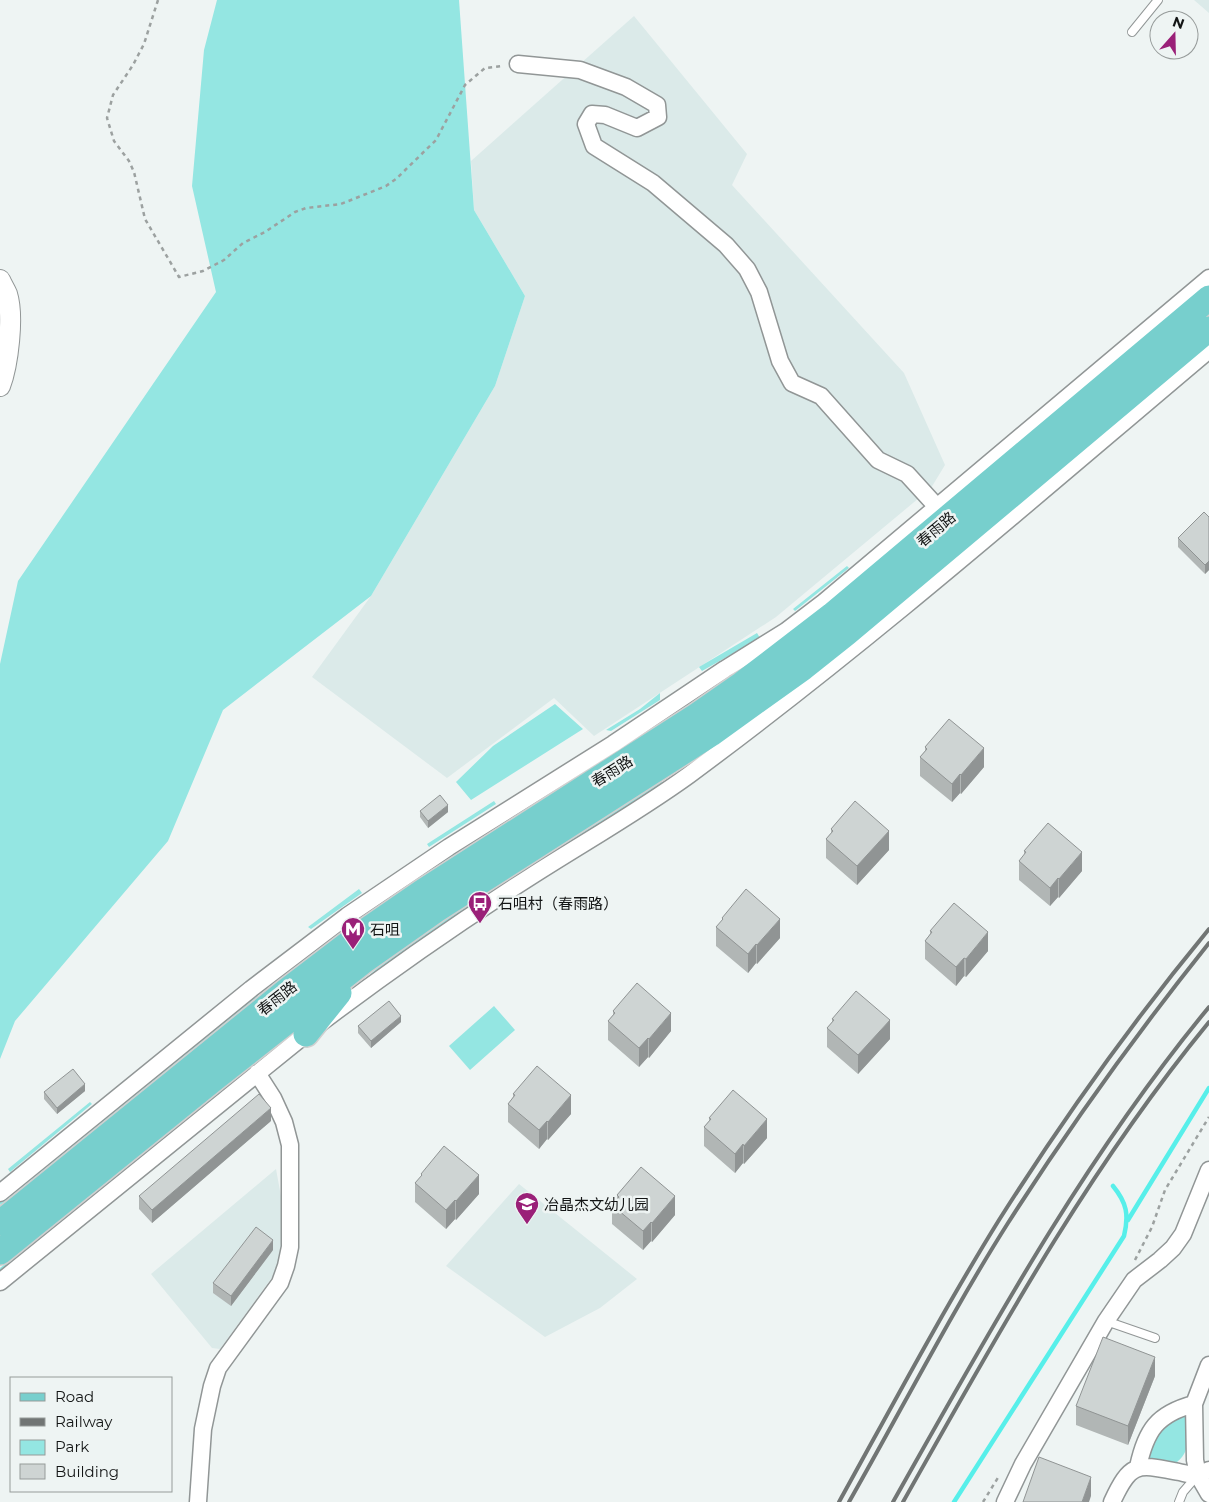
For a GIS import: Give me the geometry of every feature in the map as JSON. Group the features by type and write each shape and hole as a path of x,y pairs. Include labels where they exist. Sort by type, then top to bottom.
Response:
{"main road":[{"name":"春雨路","path":"0,1223 285,992 362,934 487,850 649,748 788,650 847,603 1209,298"},
{"name":"春雨路","path":"0,1252 215,1078 365,960 436,910 687,750 803,668 855,627 1209,329"},
{"path":"306,1034 365,960"}],"street":[{"path":"518,64 580,70 626,87 656,105 658,117 637,128 605,115 592,114 586,124 594,146 653,183 726,245 748,269 759,292 780,361 792,383 820,396 878,460 908,474 938,507"},
{"path":"0,1193 251,989 347,916 449,847 613,744 725,669 786,631 824,602 938,507 1209,278"},
{"path":"0,280 7,295 10,329 6,371 0,386"},
{"path":"0,1282 257,1073 354,997 450,929 666,791 864,640 1209,350"},
{"path":"198,1502 203,1430 212,1386 218,1368 280,1283 290,1247 290,1145 284,1122 257,1073"},
{"path":"1005,1502 1023,1464 1106,1321 1134,1280 1173,1248 1183,1234 1209,1170"},
{"path":"1209,1365 1194,1404 1195,1460 1203,1473 1209,1494"},
{"path":"1138,1467 1149,1431 1158,1421 1178,1408 1194,1404"},
{"path":"1112,1502 1120,1484 1129,1473 1138,1467 1150,1466 1203,1473"}],"lane":[{"path":"1132,32 1158,0"},
{"path":"1106,1321 1155,1338"},
{"path":"1180,1502 1186,1488 1203,1473"}],"path":[{"path":"158,0 144,44 133,65 113,95 107,118 114,141 129,160 134,172 145,219 179,277 203,271 224,260 243,243 265,232 295,212 306,208 341,204 386,186 396,179 436,140 466,85 485,68 518,64"}],"shaded area":[{"path":"1194,0 1209,0 1209,13"},
{"path":"634,16 747,154 732,185 904,373 945,465 931,488 776,617 594,736 554,698 447,778 312,677 371,596 495,386 525,296 474,210 471,161"},
{"path":"276,1169 284,1213 282,1254 273,1276 220,1349 212,1348 151,1274"},
{"name":"冶晶杰文幼儿园","path":"519,1184 637,1279 600,1308 545,1337 446,1266"}],"green space":[{"path":"217,0 459,0 474,210 525,296 495,386 371,596 223,710 168,841 15,1021 0,1059 0,664 18,581 216,292 192,186 204,50"},
{"path":"847,566 849,568 795,611 793,609"},
{"path":"757,633 760,638 702,671 699,667"},
{"path":"747,664 749,666 627,747 503,825 500,820"},
{"path":"660,693 660,700 611,731 606,730 640,709"},
{"path":"555,704 583,729 471,800 456,782 493,746"},
{"path":"659,782 663,782 665,785 364,984 362,982 386,960 439,922"},
{"path":"494,801 496,804 429,847 427,844"},
{"path":"478,834 482,839 276,984 272,980 321,942"},
{"path":"359,889 362,893 311,929 308,927"},
{"path":"255,992 259,998 1,1206 0,1197"},
{"path":"494,1006 515,1030 470,1070 449,1046"},
{"path":"306,1020 289,1041 0,1277 0,1268"},
{"path":"90,1102 92,1104 10,1172 8,1169"},
{"path":"1183,1415 1188,1423 1189,1434 1186,1450 1182,1457 1176,1463 1148,1460 1157,1428"}],"building":[{"path":"1204,512 1209,517 1209,561 1205,565 1178,538"},
{"path":"949,719 984,748 952,784 920,757 927,749 925,747"},
{"path":"440,795 448,805 428,821 420,811"},
{"path":"855,801 889,831 857,866 826,839 833,831 831,829"},
{"path":"1048,823 1082,852 1050,888 1019,861 1026,852 1024,851"},
{"path":"746,889 780,919 748,954 716,927"},
{"path":"954,903 988,932 966,959 964,958 956,967 925,941 932,932 930,931"},
{"path":"637,983 671,1013 639,1048 608,1021 615,1013 613,1011"},
{"path":"856,991 890,1020 858,1055 827,1028 834,1020 832,1019"},
{"path":"389,1001 401,1016 371,1041 358,1026"},
{"path":"537,1066 571,1095 539,1130 508,1104 515,1095 513,1094"},
{"path":"73,1069 85,1084 57,1108 44,1092"},
{"path":"733,1090 767,1119 735,1154 704,1127 711,1119 709,1118"},
{"path":"259,1094 271,1108 152,1210 139,1196"},
{"path":"444,1146 479,1175 446,1210 415,1183"},
{"path":"641,1167 675,1196 643,1231 612,1205 619,1197 617,1195"},
{"path":"256,1227 273,1240 231,1296 213,1283"},
{"path":"1103,1337 1155,1357 1128,1426 1076,1406"},
{"path":"1039,1457 1091,1477 1082,1502 1023,1502"}],"waterway":[{"path":"1128,1220 1209,1088"},
{"path":"954,1502 1124,1236 1126,1210 1113,1186"}],"railway":[{"path":"839,1502 957,1290 1023,1182 1126,1035 1209,929"},
{"path":"849,1502 947,1326 1008,1223 1055,1151 1105,1080 1209,943"},
{"path":"893,1502 1002,1310 1079,1185 1163,1065 1209,1007"},
{"path":"903,1502 1009,1316 1084,1195 1123,1136 1209,1022"}],"place":[{"name":"石咀村（春雨路）","path":"480,924"},
{"name":"石咀","path":"353,950"},
{"name":"冶晶杰文幼儿园","path":"527,1225"}]}
